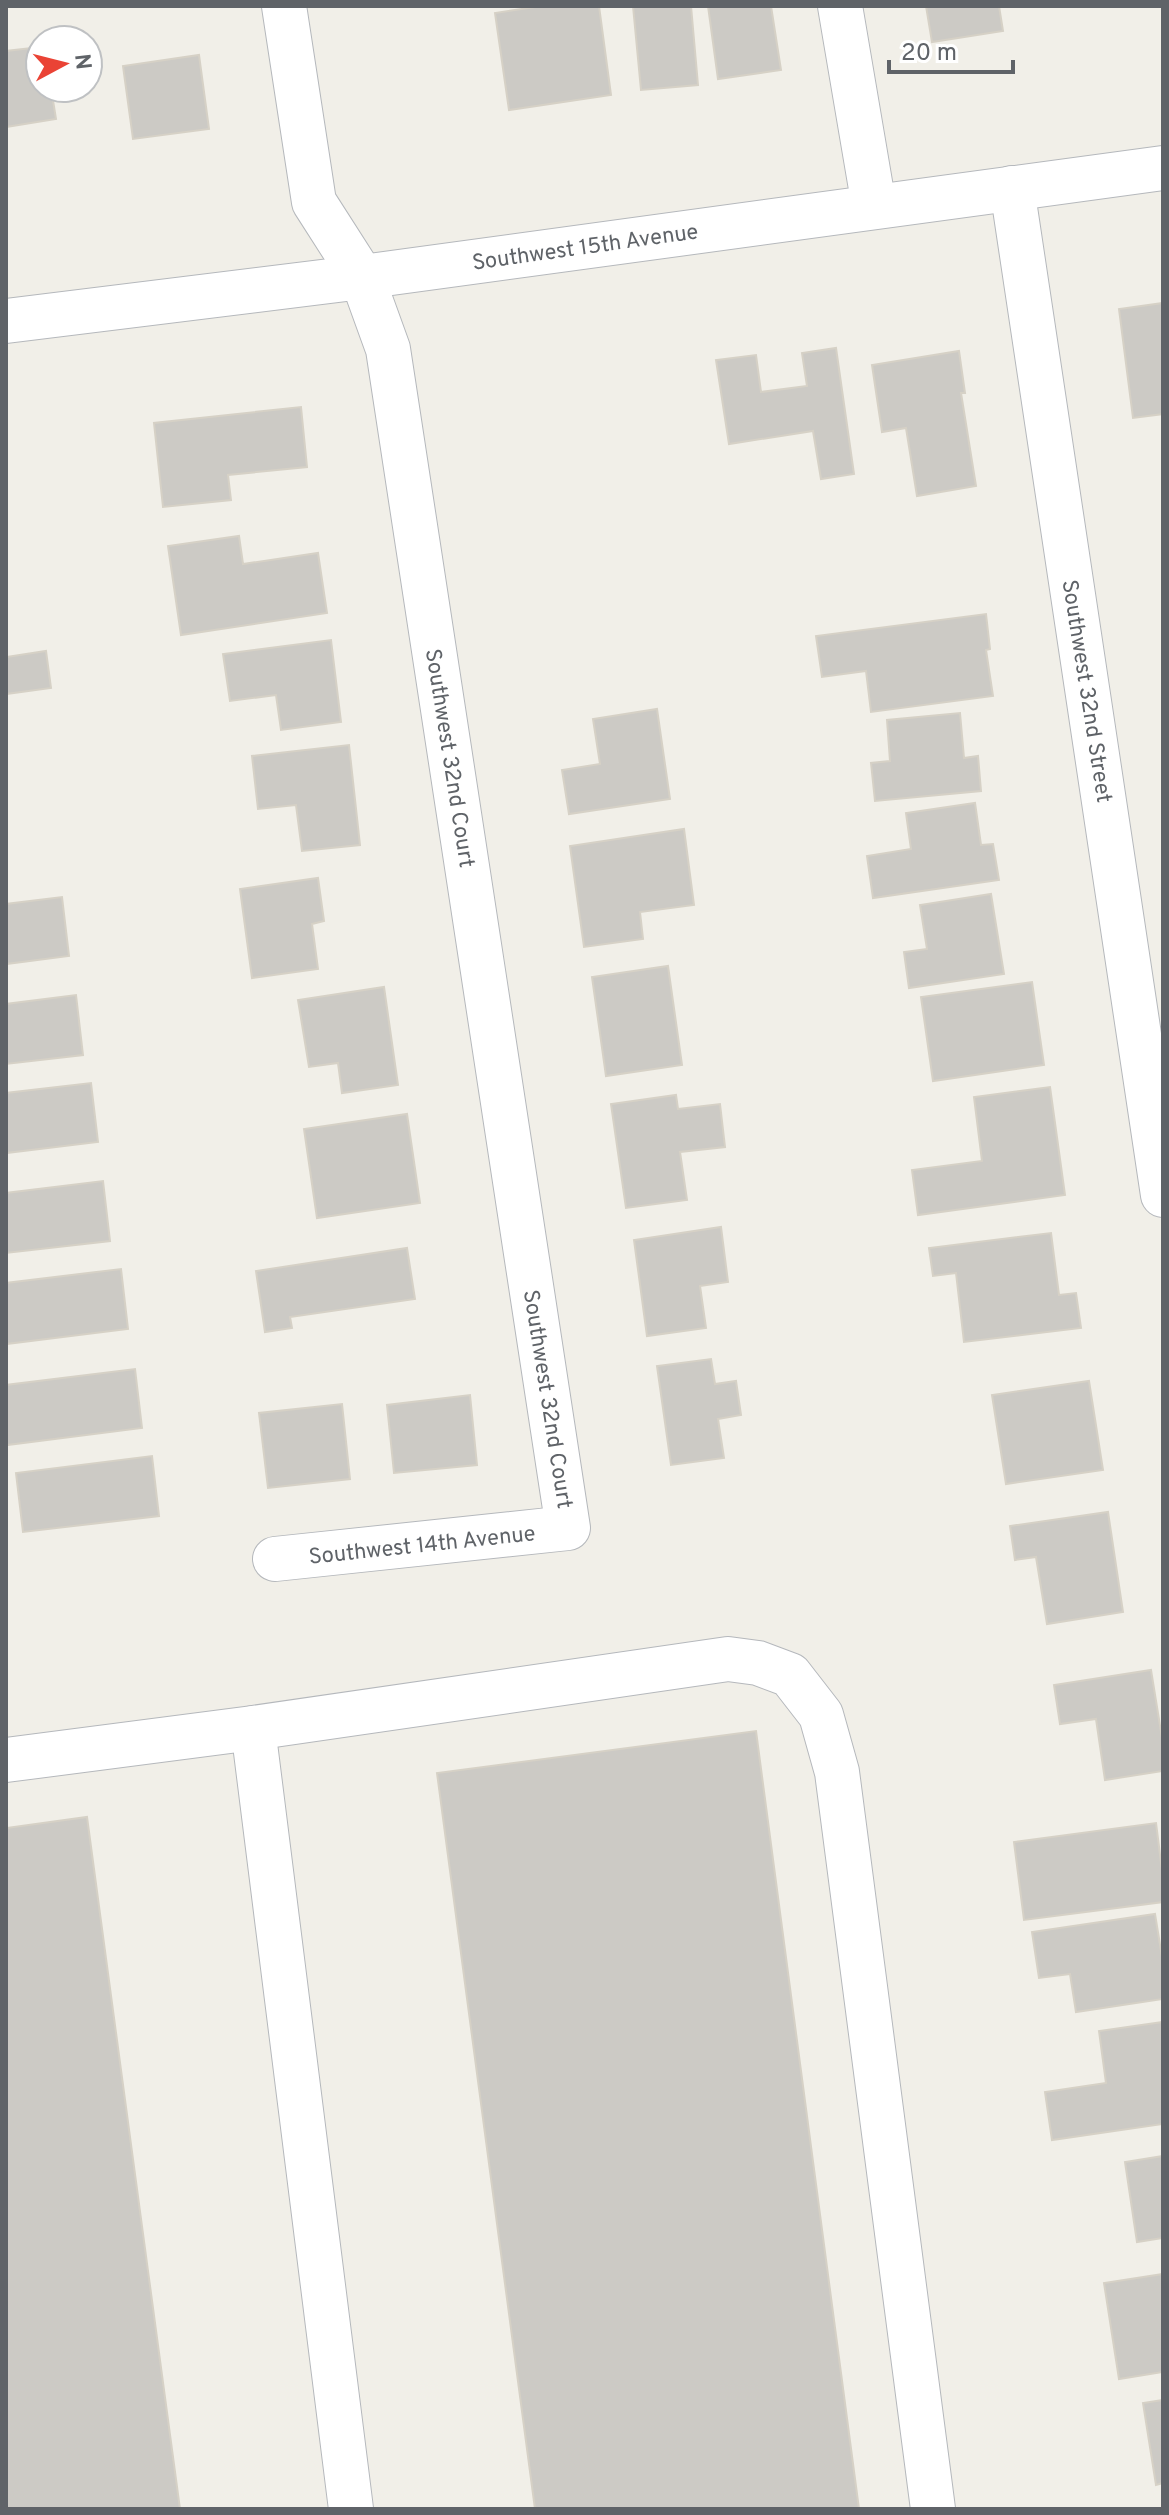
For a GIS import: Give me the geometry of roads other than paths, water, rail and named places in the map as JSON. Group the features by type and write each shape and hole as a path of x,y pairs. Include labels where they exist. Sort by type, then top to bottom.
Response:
{"street":[{"name":"Southwest 32nd Court","path":"284,6 314,202 362,277 388,349 568,1528"},
{"path":"840,6 874,206"},
{"name":"Southwest 15th Avenue","path":"6,321 362,277 1163,168"},
{"name":"Southwest 32nd Street","path":"1012,188 1163,1195"},
{"name":"Southwest 14th Avenue","path":"275,1559 568,1528"},
{"path":"6,1760 253,1728 728,1659 758,1663 790,1675 821,1715 837,1772 933,2509"},
{"path":"253,1728 351,2509"}]}
